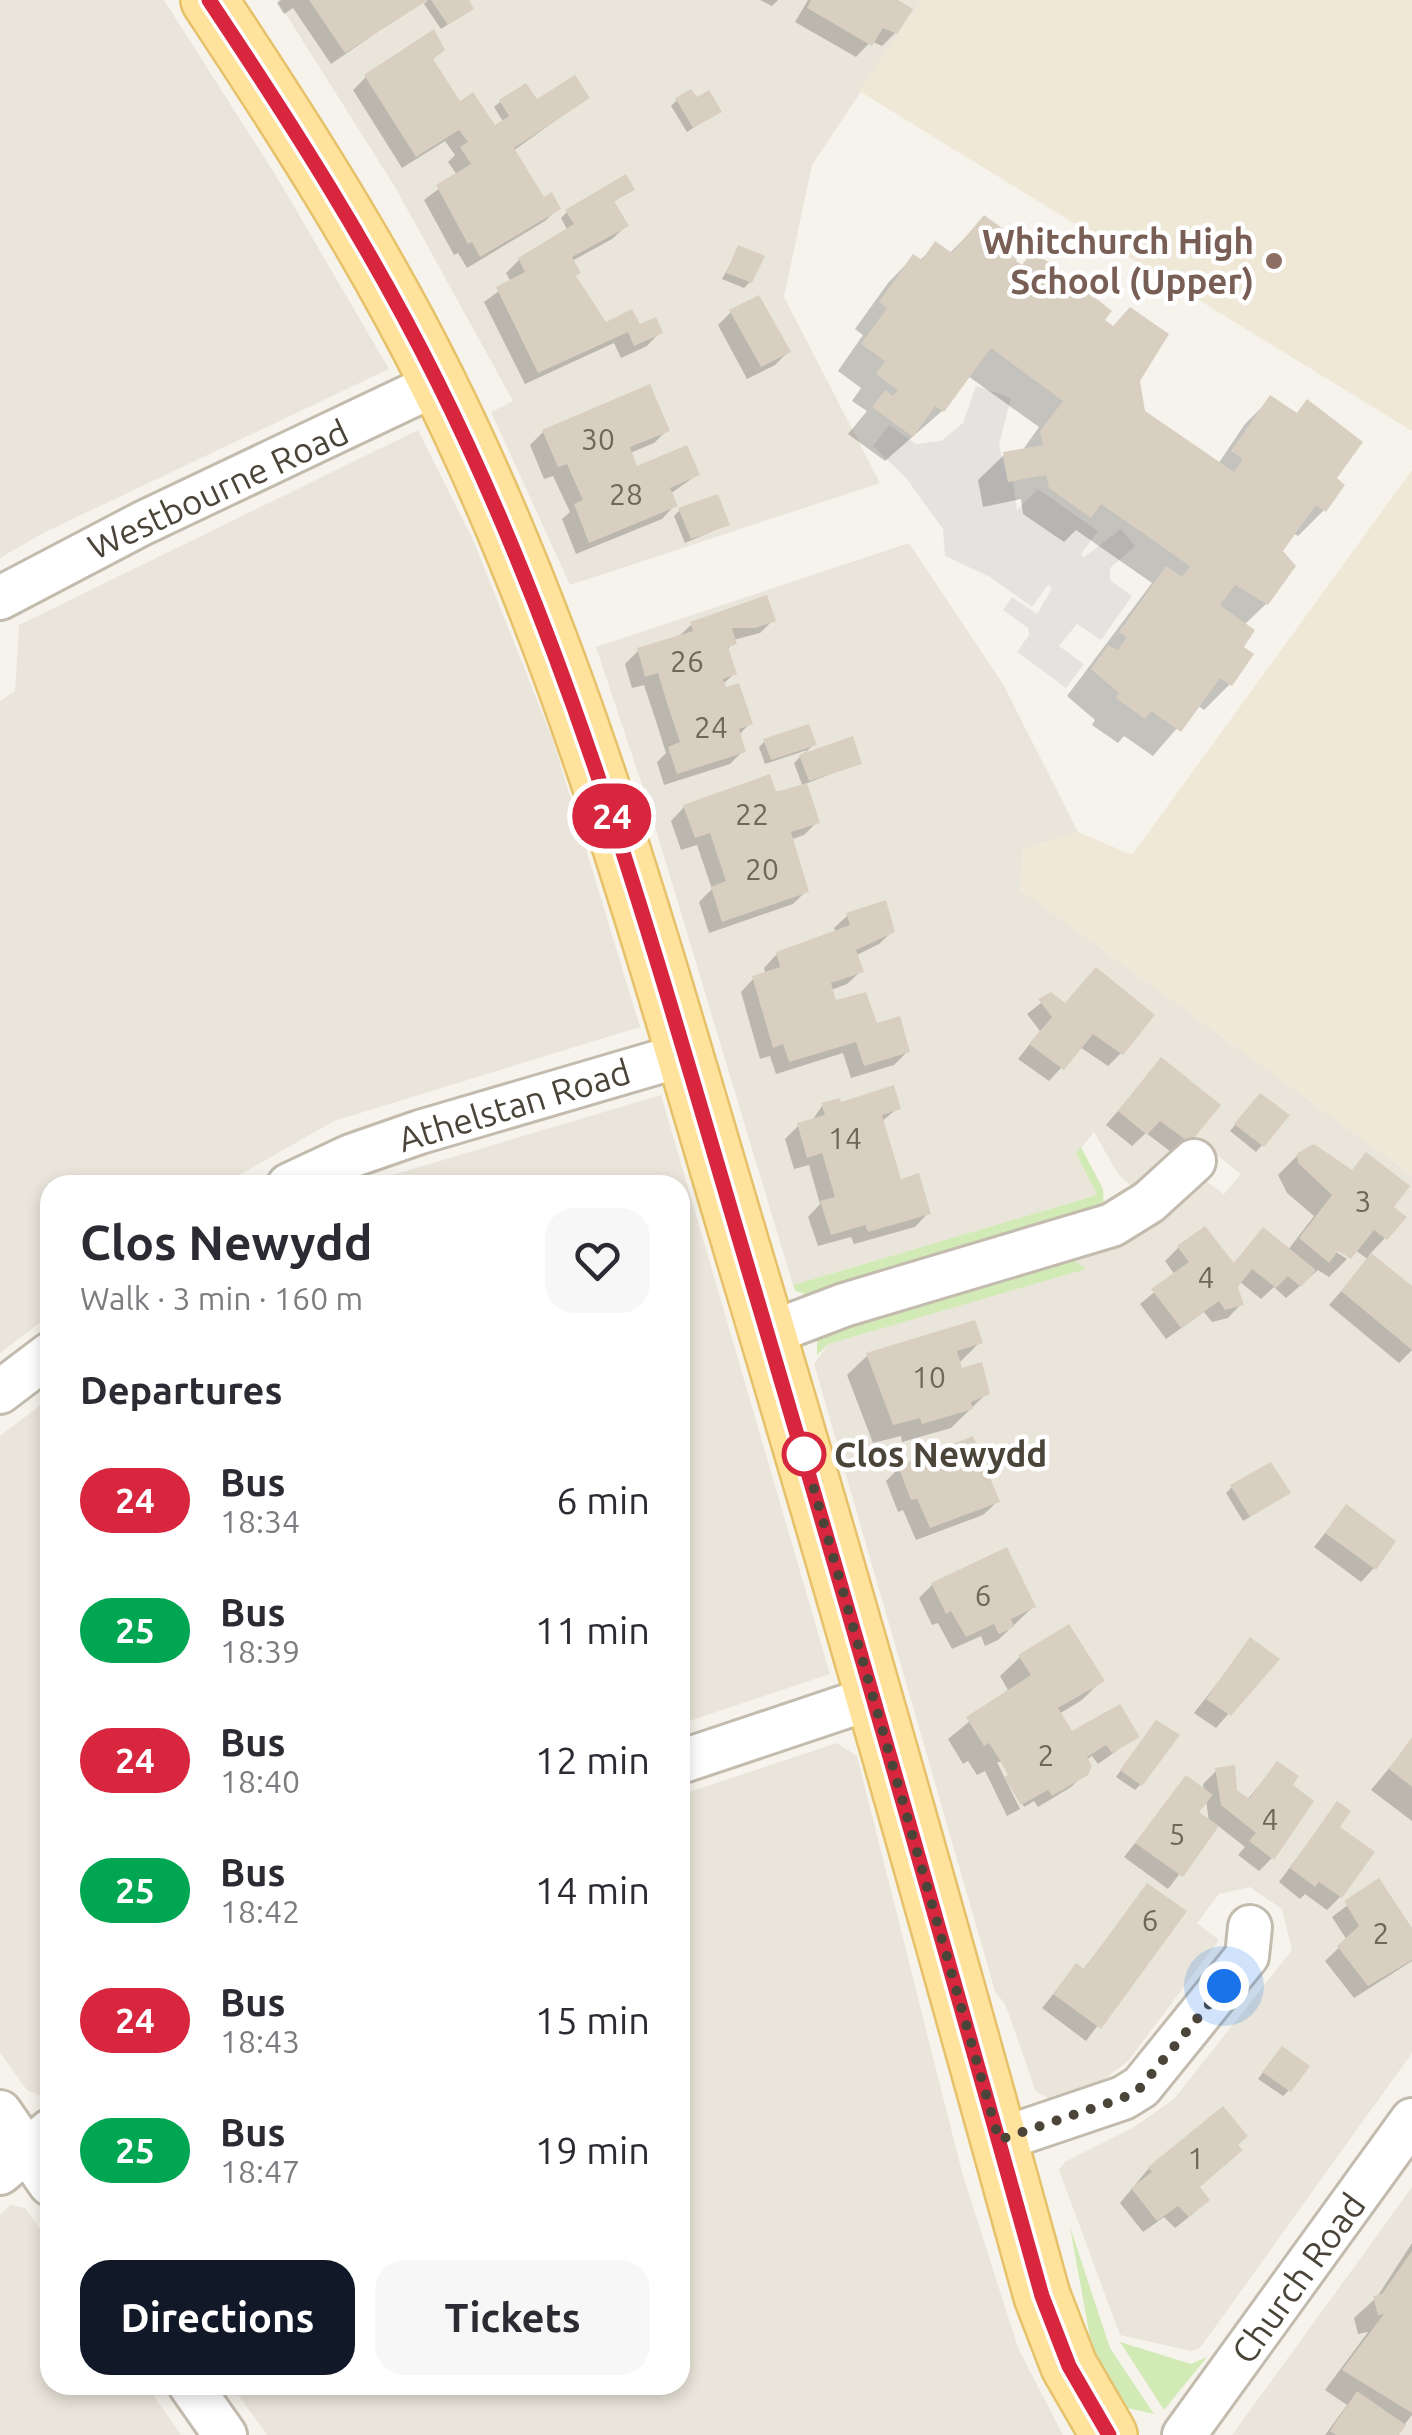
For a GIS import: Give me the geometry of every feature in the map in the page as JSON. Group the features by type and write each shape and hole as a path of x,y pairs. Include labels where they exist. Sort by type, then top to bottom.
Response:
{"main road":[{"path":"209,0 365,246 438,383 547,632 622,842 686,1054 1054,2327 1069,2366 1109,2435"}],"street":[{"name":"Westbourne Road","path":"0,598 143,523 438,383"},
{"name":"Athelstan Road","path":"310,1175 420,1132 686,1054"},
{"path":"768,1334 844,1305 1112,1224 1149,1202 1194,1161"},
{"path":"0,1392 40,1362"},
{"path":"690,1759 874,1698"},
{"path":"999,2140 1123,2098 1140,2088 1247,1956 1250,1927"},
{"path":"0,2112 32,2160"},
{"name":"Church Road","path":"1184,2435 1412,2120"},
{"path":"197,2395 225,2435"}],"shaded area":[{"path":"0,0 164,0 278,179 389,369 43,533 0,558"},
{"path":"277,0 922,0 812,165 784,297 880,483 570,585 491,412 513,401 395,187"},
{"name":"Whitchurch High School (Upper)","path":"922,0 1412,0 1412,431 859,91"},
{"path":"976,386 1011,398 999,445 1008,482 1013,481 1017,510 1038,489 1098,531 1081,554 1084,557 1121,529 1135,546 1110,568 1110,580 1132,596 1101,640 1077,624 1059,646 1084,664 1066,688 1017,652 1029,635 1028,628 1003,610 1012,597 1037,614 1052,588 1048,585 1032,607 990,577 945,556 943,529 906,478 873,446 889,425 916,444 941,441 963,423"},
{"path":"418,430 474,542 553,740 640,1027 334,1121 240,1175 40,1175 40,1323 0,1353 0,701 15,691 19,625"},
{"path":"1412,470 1412,1175 1020,889 1024,849 1078,832 1132,855"},
{"path":"909,543 1003,684 1078,832 1024,849 1020,889 1412,1175 1412,2053 1200,2348 1191,2351 1120,2335 1059,2170 1065,2162 1134,2127 1174,2099 1292,1950 1282,1909 1250,1887 1219,1894 1197,1923 1219,1940 1129,2060 1101,2082 1066,2097 1049,2098 1036,2092 1006,2006 995,1991 814,1364 828,1344 1084,1269 1067,1255 1203,1179 1224,1194 1241,1174 1199,1141 1134,1189 1118,1174 1094,1132 1076,1154 1097,1195 793,1285 647,800 596,647"},
{"path":"661,1095 684,1175 393,1175"},
{"path":"690,1194 830,1674 690,1721"},
{"path":"40,1406 40,2096 27,2090 0,2052 0,1436"},
{"path":"837,1743 857,1756 962,2172 1018,2348 1063,2435 267,2435 238,2395 690,2395 690,1792"},
{"path":"1412,2187 1412,2435 1232,2435 1373,2241"},
{"path":"11,2205 25,2208 40,2230 40,2395 153,2395 181,2435 0,2435 0,2215"}],"green space":[{"path":"1081,1147 1103,1189 1104,1209 806,1303 803,1293 795,1291 793,1285 1097,1195 1076,1154"},
{"path":"1067,1255 1086,1269 828,1344 817,1355 817,1341 825,1332"},
{"path":"1070,2227 1110,2348 1154,2414 1123,2407 1093,2354"},
{"path":"1120,2342 1191,2364 1207,2357 1164,2410"}],"building":[{"path":"309,0 428,0 345,53"},
{"path":"431,0 469,0 474,9 448,25"},
{"path":"811,0 898,0 913,9 897,34 883,28 872,46 807,8"},
{"path":"434,29 445,50 433,59 460,101 473,92 495,125 509,116 499,100 526,83 537,99 575,75 590,98 514,148 544,197 552,192 561,209 480,257 472,242 468,244 436,185 471,164 460,147 468,142 459,130 416,157 364,75"},
{"path":"691,89 697,97 709,90 722,112 693,128 675,98"},
{"path":"626,174 635,190 614,201 629,226 572,257 581,273 576,276 606,322 632,309 640,324 656,317 663,333 634,346 628,332 538,373 496,287 525,272 518,258 574,224 565,210"},
{"path":"984,215 1023,243 1016,261 1022,265 1031,253 1051,263 1112,311 1105,320 1113,326 1130,307 1169,334 1140,381 1145,411 1234,472 1243,459 1231,451 1270,395 1297,413 1307,399 1363,442 1337,478 1345,485 1326,512 1316,505 1283,551 1296,566 1268,605 1235,585 1220,605 1255,630 1244,647 1254,654 1232,686 1220,678 1181,732 1151,711 1145,719 1116,698 1119,693 1091,669 1108,645 1118,650 1127,637 1119,632 1166,566 1182,577 1190,566 1101,504 1091,518 1049,488 1046,475 1008,482 1003,452 1043,445 1040,431 1063,401 991,348 944,412 935,406 913,437 872,407 885,390 893,396 898,390 876,374 885,361 861,344 887,308 879,302 913,254 922,260 935,241 952,253"},
{"path":"738,245 765,256 752,283 726,273"},
{"path":"759,295 791,352 761,367 729,310"},
{"path":"650,384 670,431 630,447 637,466 687,445 700,475 670,488 678,506 589,543 574,504 583,500 567,464 558,467 542,430"},
{"path":"718,494 730,525 691,539 678,508"},
{"path":"767,595 776,621 755,628 732,628 737,644 728,647 737,674 723,679 726,687 739,683 753,724 739,729 746,752 677,774 668,747 680,742 658,673 645,677 637,648 693,631 690,622"},
{"path":"809,724 817,745 771,760 763,739"},
{"path":"853,736 862,764 809,781 799,755"},
{"path":"770,774 776,792 807,783 820,823 791,832 809,892 722,922 711,887 726,881 710,833 695,838 683,805"},
{"path":"886,900 895,932 856,950 864,972 831,983 836,1000 866,992 877,1023 900,1016 910,1052 864,1066 856,1042 789,1062 783,1044 773,1048 752,976 780,967 776,952 850,925 846,913"},
{"path":"1096,967 1155,1015 1123,1055 1093,1034 1064,1070 1029,1044 1052,1017 1038,999 1051,992 1065,1003"},
{"path":"1161,1057 1221,1105 1190,1143 1160,1121 1147,1135 1118,1111"},
{"path":"894,1085 901,1109 882,1115 901,1179 919,1173 931,1214 868,1232 865,1225 831,1235 820,1201 835,1197 822,1153 807,1158 797,1123 825,1115 821,1103 840,1098 841,1102"},
{"path":"1260,1093 1290,1115 1264,1147 1234,1124"},
{"path":"1314,1144 1352,1170 1366,1152 1410,1186 1394,1207 1407,1217 1387,1240 1374,1230 1351,1259 1338,1251 1329,1263 1299,1238 1332,1195 1298,1163 1297,1153"},
{"path":"1205,1226 1234,1263 1263,1227 1316,1270 1301,1287 1288,1276 1276,1288 1252,1269 1238,1287 1244,1305 1225,1310 1219,1301 1181,1328 1151,1289 1189,1262 1177,1246"},
{"path":"1371,1253 1412,1286 1412,1350 1341,1291"},
{"path":"975,1320 983,1343 957,1351 962,1368 982,1362 990,1394 971,1402 973,1409 922,1424 920,1418 893,1425 866,1353"},
{"path":"973,1436 1000,1502 930,1528 917,1499 911,1500 898,1466"},
{"path":"1271,1462 1291,1493 1250,1517 1230,1485"},
{"path":"1346,1504 1396,1541 1376,1570 1325,1533"},
{"path":"1007,1547 1036,1607 1011,1619 1014,1627 999,1634 994,1624 966,1637 951,1611 946,1614 931,1583"},
{"path":"1069,1624 1105,1681 1058,1708 1072,1731 1120,1704 1140,1737 1112,1753 1106,1745 1087,1757 1092,1766 1088,1775 1052,1796 1048,1790 1021,1805 1004,1777 1008,1775 998,1757 989,1743 984,1746 966,1717 1031,1675 1018,1655"},
{"path":"1250,1637 1280,1659 1231,1716 1206,1699"},
{"path":"1156,1720 1180,1735 1142,1786 1120,1770"},
{"path":"1412,1737 1412,1787 1389,1769"},
{"path":"1277,1761 1299,1776 1293,1785 1314,1801 1274,1860 1249,1841 1256,1833 1221,1805 1215,1768 1235,1765 1237,1790 1249,1799"},
{"path":"1186,1775 1213,1795 1199,1812 1219,1826 1183,1877 1135,1843"},
{"path":"1337,1801 1351,1811 1340,1827 1375,1852 1342,1898 1319,1882 1315,1887 1290,1868"},
{"path":"1379,1878 1412,1928 1412,1960 1368,1986 1337,1946 1359,1926 1344,1901"},
{"path":"1147,1883 1187,1911 1101,2029 1053,1994 1076,1963 1084,1969"},
{"path":"1282,2046 1310,2066 1291,2092 1262,2072"},
{"path":"1223,2106 1248,2136 1238,2145 1243,2150 1200,2187 1210,2200 1189,2217 1178,2206 1157,2221 1131,2188 1152,2172 1148,2167"},
{"path":"1412,2251 1412,2413 1342,2370 1384,2314 1378,2315 1373,2296 1382,2294"},
{"path":"1357,2391 1406,2425 1399,2435 1336,2435 1330,2431"}],"bus line":[{"name":"24","path":"209,0 328,184 391,292 469,449 547,632 622,842 680,1034 907,1805 1042,2296 1069,2366 1109,2435"}],"place":[{"name":"Whitchurch High School (Upper)","path":"1274,261"},
{"name":"Clos Newydd","path":"804,1454"}],"route":[{"path":"804,1454 999,2140 1123,2098 1140,2088 1154,2076 1224,1986"}]}
